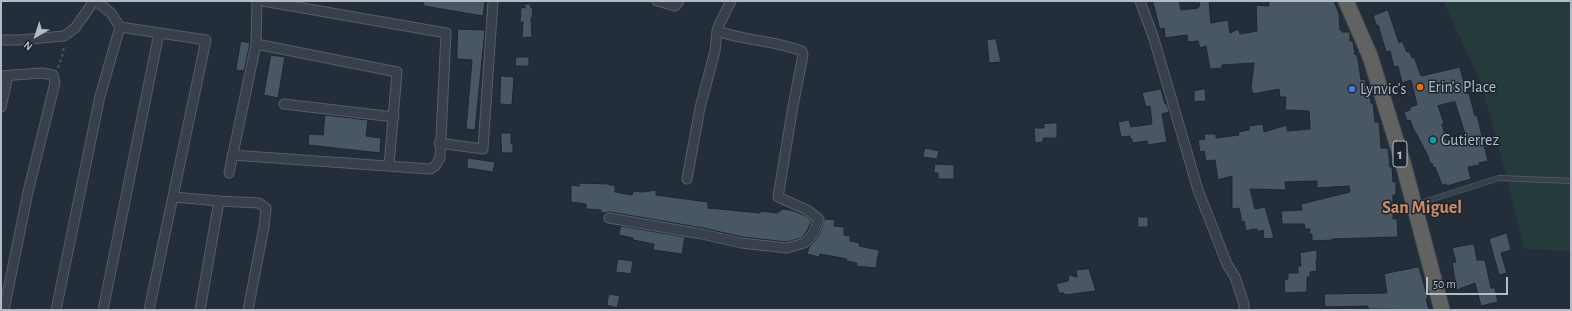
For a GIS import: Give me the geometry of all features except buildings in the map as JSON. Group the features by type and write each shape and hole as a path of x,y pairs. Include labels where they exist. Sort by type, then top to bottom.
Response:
{"highway":[{"name":"1","path":"1346,1 1370,56 1403,163 1442,310"}],"street":[{"path":"1,40 64,36 75,28 95,1 111,13 120,27 206,40 149,310"},
{"path":"229,173 256,44 257,1"},
{"path":"232,155 430,169 435,166 440,158 446,33 263,1"},
{"path":"440,143 483,149 493,1"},
{"path":"658,1 675,6 679,1"},
{"path":"687,179 700,108 715,51 717,32 731,1"},
{"path":"1140,1 1154,39 1198,190 1227,264 1235,278 1244,304 1244,310"},
{"path":"56,310 100,96 120,27"},
{"path":"609,218 702,234 741,243 787,248 804,243 810,238 815,230 819,219 807,210 778,197 793,106 802,63 802,51 789,46 740,38 717,32"},
{"path":"103,310 159,34"},
{"path":"256,44 397,72 389,165"},
{"path":"1,107 5,76 42,73 53,75 55,84 28,192 4,310"},
{"path":"284,104 394,117"},
{"path":"174,197 259,203 266,208 264,227 248,310"},
{"path":"200,310 219,201"}],"lane":[{"path":"1414,205 1499,178 1571,181"}],"path":[{"path":"53,75 60,66 63,53 64,36"},
{"path":"1332,167 1356,168 1403,163"}],"green space":[{"path":"1443,1 1571,1 1571,251 1524,249 1505,170 1480,80"}],"place":[{"name":"Erin's Place","path":"1420,87"},
{"name":"Lynvic's","path":"1352,89"},
{"name":"Gutierrez","path":"1433,140"}],"district":[{"name":"San Miguel","path":"1422,208"}]}
